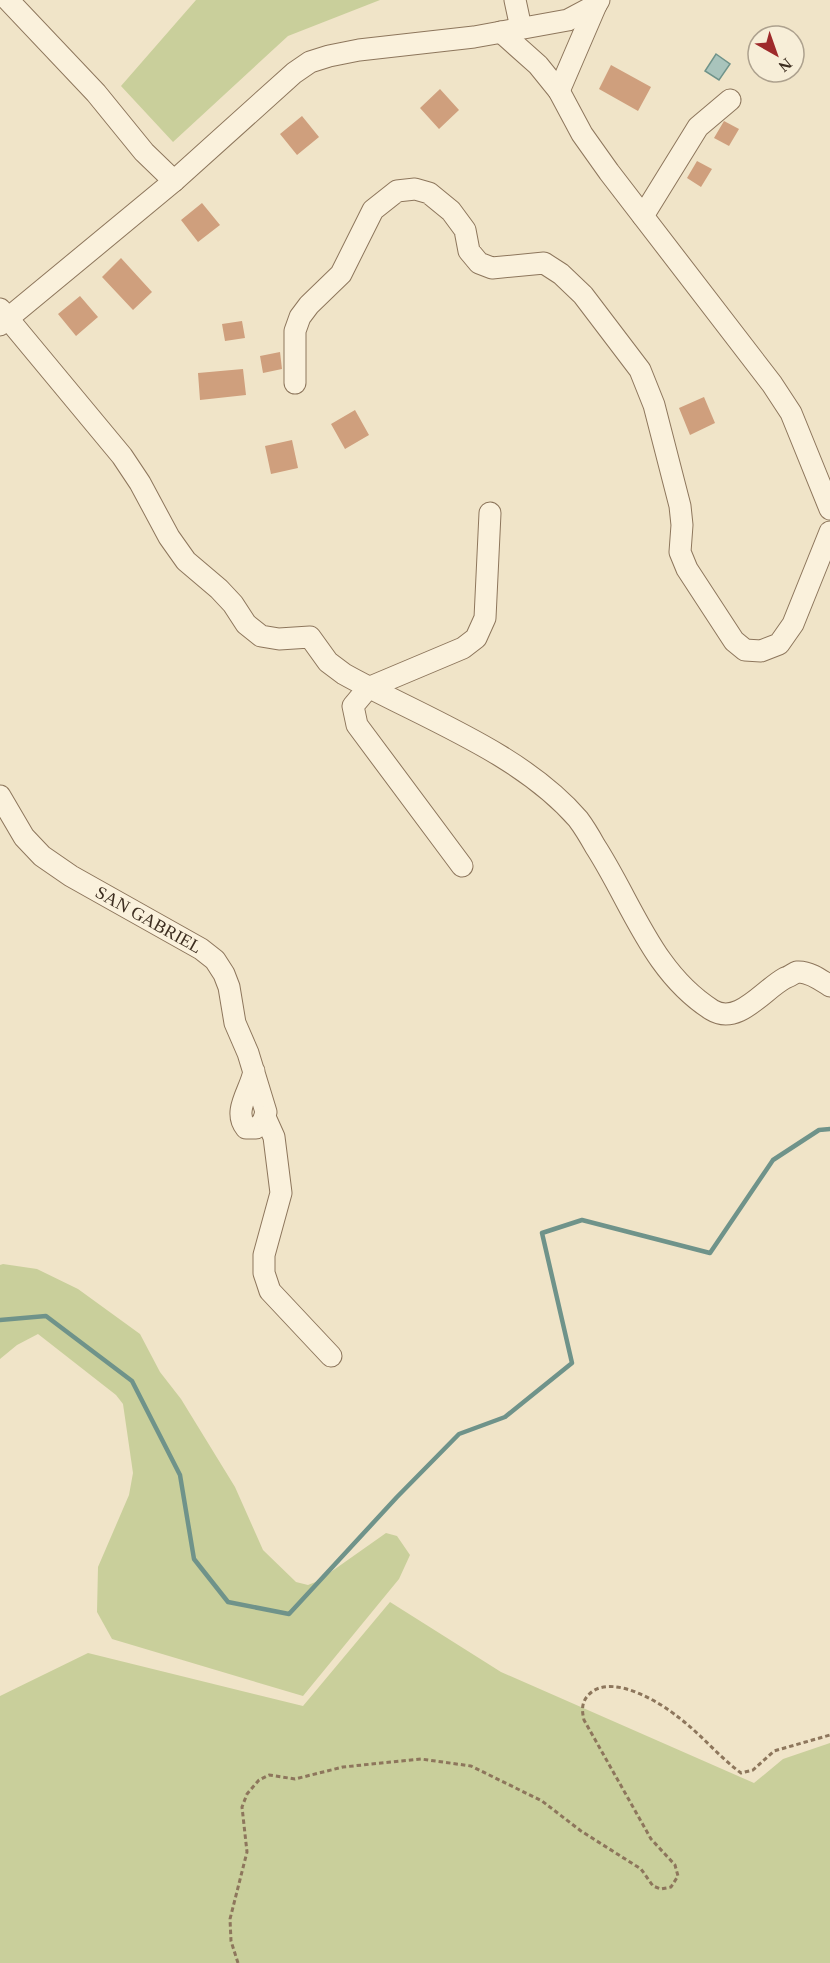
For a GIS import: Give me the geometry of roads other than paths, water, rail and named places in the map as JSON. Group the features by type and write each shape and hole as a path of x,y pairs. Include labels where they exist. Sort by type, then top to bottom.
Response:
{"street":[{"path":"8,0 96,93 144,152 174,181"},
{"path":"515,0 512,30 559,91 582,134 785,403 830,509"},
{"path":"598,2 568,20 474,37 359,50 310,62 294,73 174,181 3,318 122,456 140,483 169,537 186,561 219,589 233,604 246,624 261,636 279,639 310,637 328,662 344,674 508,759 556,796 579,821 603,858 649,945 669,973 697,999 715,1012 728,1015 740,1012 772,986 797,972 813,975 830,986"},
{"path":"559,91 598,2"},
{"path":"643,216 698,127 730,100"},
{"path":"295,383 295,331 300,317 341,274 374,210 397,191 414,189 429,193 452,211 465,230 469,251 479,263 492,268 544,263 561,274 583,295 640,370 654,405 680,506 682,525 680,552 687,569 734,641 745,650 761,651 779,644 793,624 830,532"},
{"path":"462,866 357,725 353,706 368,688 463,648 476,638 485,618 490,513"},
{"name":"SAN GABRIEL","path":"0,796 24,837 42,856 71,876 201,950 215,960 224,974 230,987 235,1023 254,1071 266,1112 265,1117 274,1137 281,1193 264,1255 264,1273 270,1291 331,1356"}],"water":[{"path":"716,54 730,64 719,80 705,71"}],"waterway":[{"path":"0,1320 46,1316 132,1381 180,1475 194,1559 228,1602 289,1614 397,1497 459,1434 505,1417 572,1363 542,1233 582,1220 710,1253 773,1160 819,1130 830,1129"}]}
